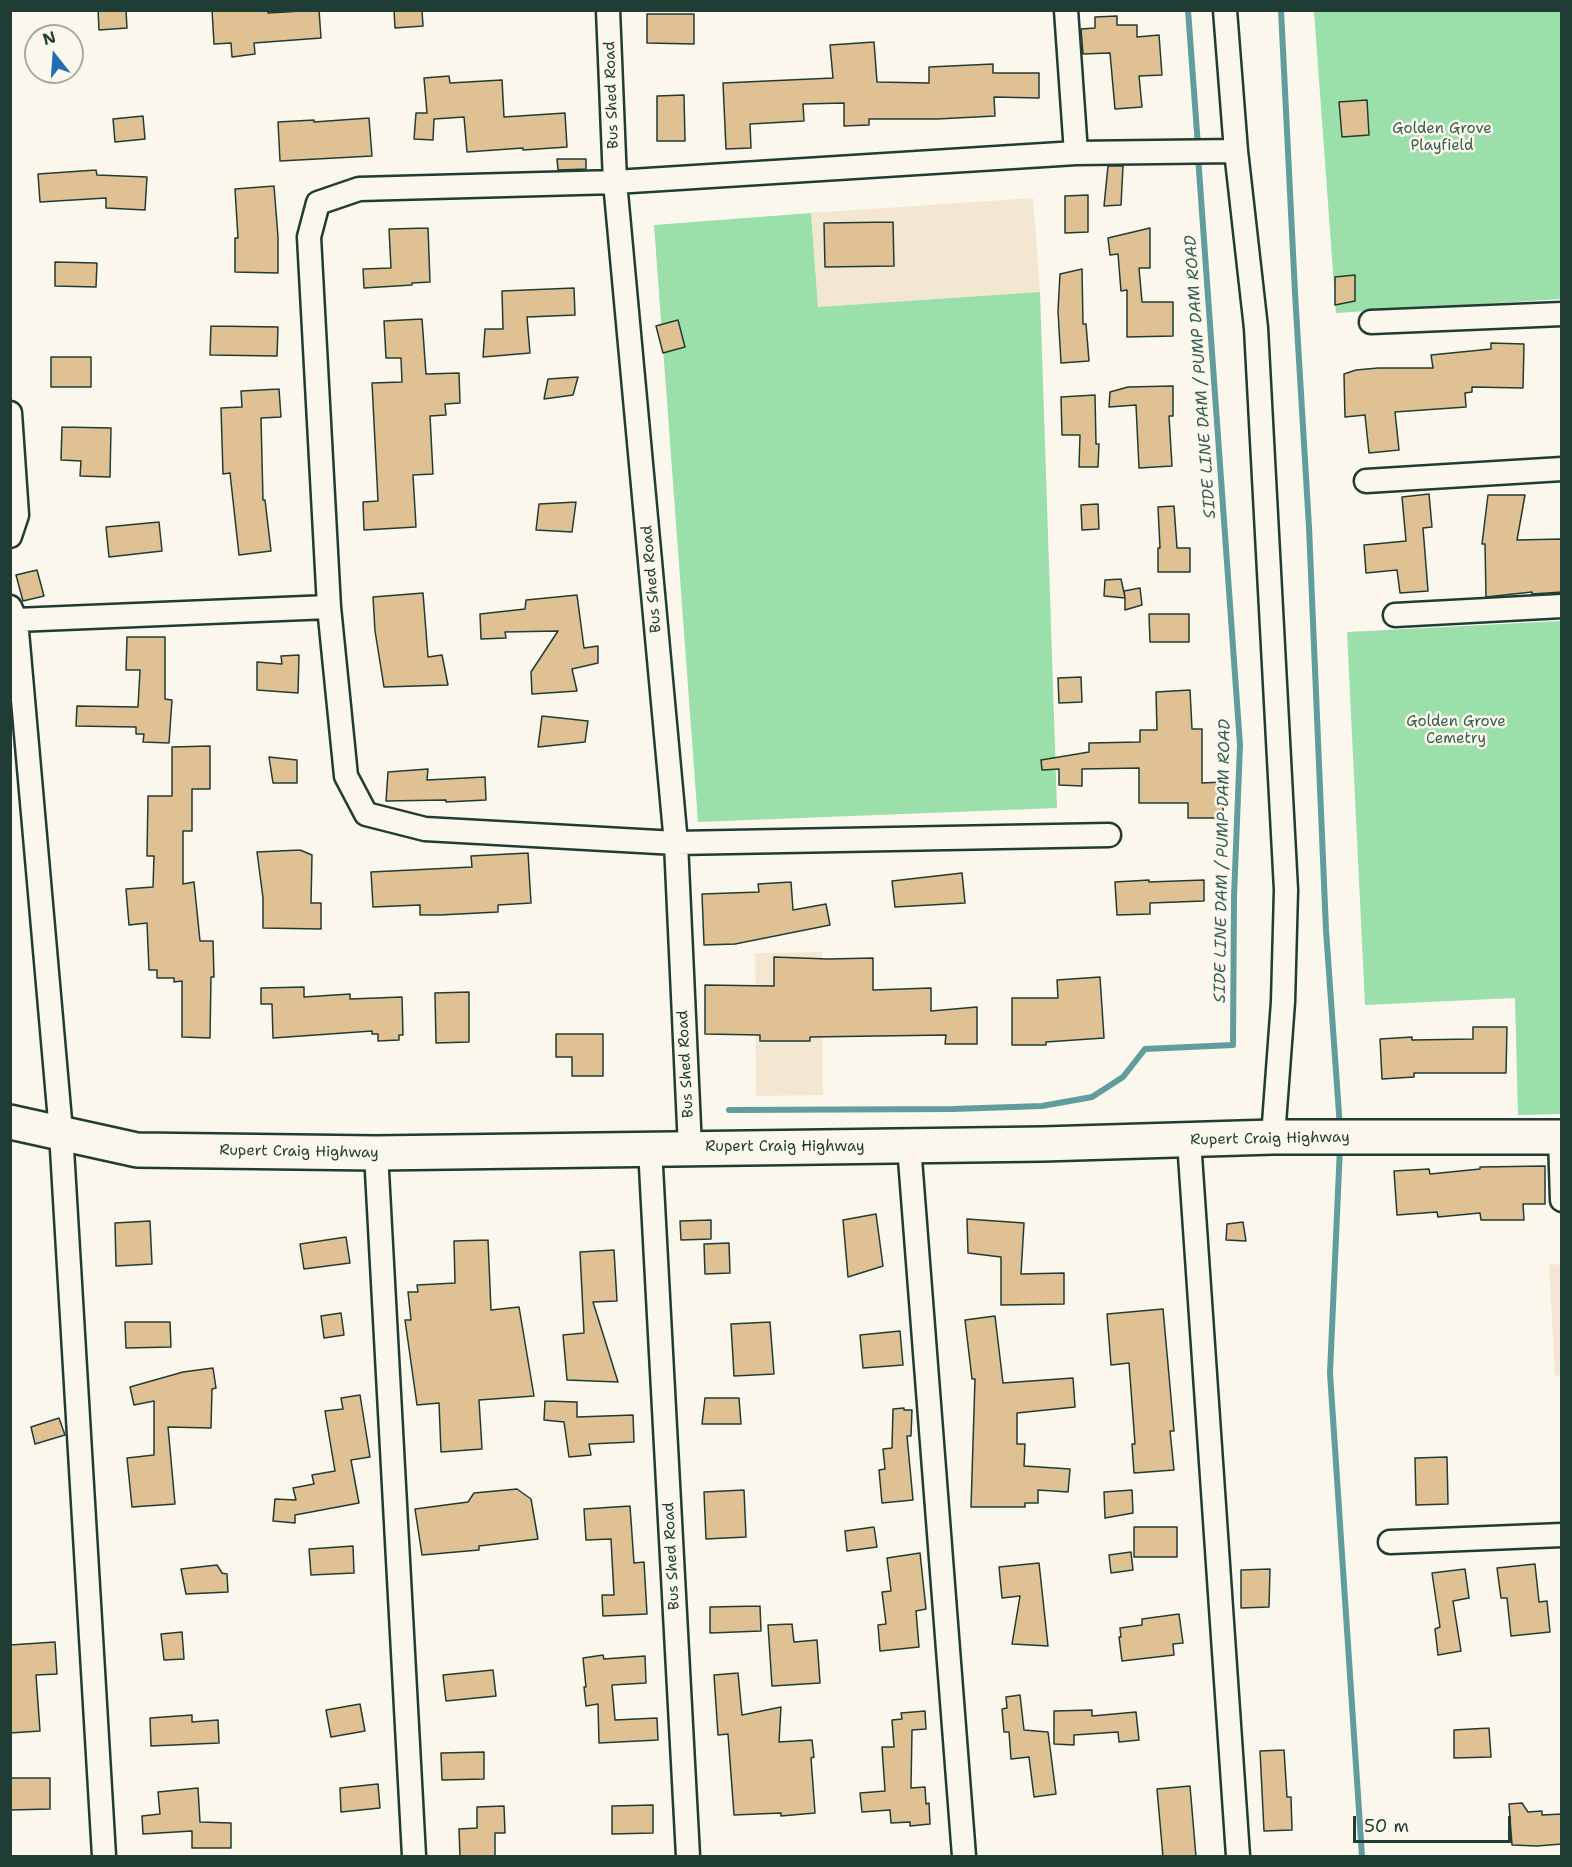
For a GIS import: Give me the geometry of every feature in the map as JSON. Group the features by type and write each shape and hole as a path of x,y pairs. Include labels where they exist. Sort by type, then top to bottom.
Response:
{"main road":[{"name":"Rupert Craig Highway","path":"10,1122 137,1150 376,1153 909,1146 1189,1141 1273,1137 1561,1137"}],"street":[{"name":"Bus Shed Road","path":"608,10 615,182 676,843 690,1148"},
{"path":"1066,10 1076,153"},
{"path":"1225,10 1236,151 1256,328 1286,890 1283,1002 1273,1137"},
{"path":"1109,835 676,843 425,829 366,814 346,776 329,608 309,237 318,203 359,189 615,182 1076,153 1236,151"},
{"path":"1371,322 1562,314"},
{"path":"10,413 17,515 10,536"},
{"path":"1366,481 1562,469"},
{"path":"1395,615 1562,606"},
{"path":"104,1857 61,1132 13,614 329,608"},
{"path":"1561,1137 1562,1200"},
{"path":"1189,1141 1238,1857"},
{"path":"909,1146 964,1857"},
{"name":"Bus Shed Road","path":"650,1148 688,1857"},
{"path":"376,1153 414,1857"},
{"path":"1390,1542 1562,1535"}],"shaded area":[{"path":"1033,198 1040,292 818,307 811,213"},
{"path":"822,952 823,1095 756,1096 755,953"},
{"path":"1561,1264 1561,1375 1555,1376 1549,1265"}],"green space":[{"name":"Golden Grove Playfield","path":"1314,11 1561,11 1561,299 1336,313"},
{"path":"811,213 818,307 1040,292 1057,808 698,822 654,225"},
{"name":"Golden Grove Cemetry","path":"1561,621 1561,1114 1518,1115 1515,998 1365,1005 1347,632"}],"building":[{"path":"98,10 126,10 127,28 99,30"},
{"path":"212,10 268,10 268,13 319,10 321,38 254,43 255,54 232,57 231,43 214,44"},
{"path":"394,10 422,10 423,26 395,28"},
{"path":"647,14 694,14 694,44 647,43"},
{"path":"1117,16 1117,25 1137,25 1137,37 1159,35 1162,75 1139,76 1142,107 1115,109 1110,53 1083,54 1081,29 1095,28 1095,17"},
{"path":"874,42 877,82 929,83 929,67 993,64 993,73 1039,73 1039,98 994,97 995,116 869,119 869,125 844,126 844,103 803,104 804,121 750,124 751,148 726,149 723,83 833,78 830,45"},
{"path":"449,76 450,83 502,80 504,117 565,113 567,147 467,152 464,117 434,119 433,140 414,139 416,113 427,113 424,78"},
{"path":"684,95 685,141 657,141 657,96"},
{"path":"1367,100 1369,135 1342,137 1339,102"},
{"path":"143,116 145,139 115,142 113,119"},
{"path":"369,118 372,156 280,161 278,122"},
{"path":"557,159 586,159 586,169 558,170"},
{"path":"1108,166 1123,166 1121,205 1104,206"},
{"path":"96,170 97,175 147,177 145,210 106,208 106,198 40,202 38,174"},
{"path":"274,186 278,273 235,272 235,238 238,238 235,189"},
{"path":"1088,195 1088,232 1065,233 1065,196"},
{"path":"893,222 894,266 825,267 824,223"},
{"path":"428,228 430,282 364,288 363,269 391,268 389,229"},
{"path":"1150,228 1150,268 1139,268 1142,302 1173,302 1173,336 1127,337 1127,290 1121,291 1118,254 1110,255 1108,238"},
{"path":"55,262 97,263 96,287 55,286"},
{"path":"1082,269 1083,324 1086,324 1089,361 1061,363 1058,311 1060,274"},
{"path":"1355,275 1355,301 1335,305 1335,277"},
{"path":"574,288 575,315 527,317 530,353 483,357 485,329 503,329 502,291"},
{"path":"422,319 426,374 459,373 460,403 445,404 446,415 430,416 433,474 413,475 416,527 364,530 363,502 378,501 372,383 402,382 401,358 386,358 384,321"},
{"path":"678,320 685,347 663,353 656,326"},
{"path":"211,326 278,327 277,356 210,355"},
{"path":"1491,343 1524,344 1523,388 1472,387 1472,392 1465,393 1466,407 1395,412 1399,450 1369,453 1365,415 1345,417 1344,374 1356,370 1378,368 1433,368 1431,355 1491,349"},
{"path":"51,357 91,357 91,387 51,387"},
{"path":"578,377 573,395 544,399 548,379"},
{"path":"1173,386 1173,416 1169,416 1172,466 1139,468 1136,405 1109,407 1110,392 1128,387"},
{"path":"279,389 281,417 261,418 263,500 265,500 271,551 239,555 230,473 223,474 221,408 242,407 241,391"},
{"path":"1095,395 1096,444 1099,444 1098,467 1079,467 1080,435 1062,435 1061,397"},
{"path":"62,427 111,428 110,477 80,476 81,461 61,460"},
{"path":"1429,494 1432,527 1423,528 1428,591 1400,593 1397,570 1366,573 1364,545 1406,541 1402,497"},
{"path":"1488,495 1525,495 1517,540 1562,539 1562,592 1532,594 1532,592 1486,597 1485,544 1482,544"},
{"path":"576,502 572,532 536,530 539,504"},
{"path":"1098,504 1099,529 1082,530 1081,505"},
{"path":"1174,506 1177,548 1190,548 1190,572 1158,572 1158,548 1160,548 1158,507"},
{"path":"159,522 162,551 109,557 106,527"},
{"path":"37,570 44,596 23,601 16,575"},
{"path":"1121,579 1125,597 1124,591 1140,588 1142,605 1125,610 1125,598 1104,596 1105,580"},
{"path":"423,593 428,657 442,655 448,685 384,687 375,631 373,597"},
{"path":"577,595 584,648 598,646 598,663 572,669 577,691 532,694 531,672 558,631 505,632 506,638 481,639 480,614 525,609 526,600"},
{"path":"1149,614 1189,614 1189,642 1150,642"},
{"path":"127,637 165,637 165,699 172,700 169,743 143,742 144,734 136,734 136,727 76,726 77,706 138,707 140,670 126,670"},
{"path":"299,655 298,693 257,690 257,662 282,664 281,656"},
{"path":"1081,677 1082,702 1059,703 1058,678"},
{"path":"1190,690 1192,729 1202,729 1202,783 1223,782 1223,818 1188,818 1188,803 1139,803 1139,768 1082,769 1082,786 1059,785 1059,769 1042,770 1041,760 1089,752 1089,743 1140,742 1140,730 1157,730 1156,692"},
{"path":"542,716 588,721 585,742 538,747"},
{"path":"210,746 210,789 192,789 192,831 183,831 183,884 194,882 200,941 213,941 214,977 211,977 210,1038 182,1037 182,981 174,982 174,978 157,978 157,970 149,970 147,923 129,925 126,889 153,887 154,856 147,856 148,796 172,796 172,747"},
{"path":"269,757 297,760 297,783 273,783"},
{"path":"428,769 427,780 485,777 486,800 386,801 388,772"},
{"path":"300,850 312,855 311,903 321,903 321,929 263,928 263,898 257,852"},
{"path":"528,853 531,903 498,905 498,912 440,915 420,915 420,905 373,907 371,872 472,867 471,856"},
{"path":"962,873 965,903 895,907 892,881"},
{"path":"1149,880 1149,882 1204,880 1204,901 1150,903 1150,914 1117,915 1115,882"},
{"path":"791,882 793,910 826,904 830,925 735,944 704,945 702,894 759,892 758,884"},
{"path":"774,957 873,958 873,990 931,988 931,1011 977,1007 977,1044 945,1044 946,1035 810,1037 810,1041 760,1041 760,1035 705,1034 705,985 774,986"},
{"path":"1100,977 1104,1038 1046,1042 1046,1045 1012,1045 1012,998 1058,998 1057,980"},
{"path":"304,987 304,997 350,994 350,999 402,997 403,1035 399,1035 399,1040 378,1041 378,1034 372,1034 372,1031 273,1038 272,1004 261,1004 261,988"},
{"path":"469,992 469,1042 436,1043 435,993"},
{"path":"1473,1027 1507,1027 1506,1073 1414,1073 1414,1077 1382,1079 1380,1039 1412,1037 1412,1040 1473,1039"},
{"path":"556,1034 603,1034 603,1076 572,1076 572,1057 556,1057"},
{"path":"1545,1166 1545,1204 1523,1204 1524,1220 1481,1220 1480,1213 1438,1217 1437,1212 1397,1215 1394,1171 1429,1169 1430,1174 1480,1169 1480,1167"},
{"path":"876,1214 883,1266 848,1277 843,1220"},
{"path":"967,1219 1024,1223 1021,1274 1064,1273 1064,1304 1001,1305 1001,1257 968,1253"},
{"path":"711,1220 711,1239 681,1240 680,1221"},
{"path":"150,1221 152,1264 116,1266 115,1223"},
{"path":"1243,1222 1246,1241 1226,1240 1227,1224"},
{"path":"346,1237 350,1263 304,1269 300,1244"},
{"path":"488,1240 491,1310 519,1307 534,1396 479,1400 482,1449 441,1452 439,1403 417,1405 405,1320 411,1320 408,1292 418,1292 417,1285 455,1283 454,1241"},
{"path":"729,1243 730,1273 705,1274 704,1244"},
{"path":"614,1250 617,1301 593,1302 618,1382 567,1380 563,1335 584,1333 580,1252"},
{"path":"1163,1309 1174,1431 1170,1431 1174,1470 1134,1473 1132,1444 1135,1444 1129,1363 1111,1365 1107,1314"},
{"path":"341,1313 344,1335 324,1338 321,1316"},
{"path":"995,1316 1003,1383 1073,1378 1075,1407 1017,1413 1017,1444 1025,1444 1024,1466 1070,1469 1068,1492 1038,1490 1038,1503 1025,1503 1025,1507 971,1507 975,1379 972,1379 965,1320"},
{"path":"125,1322 170,1322 171,1347 126,1348"},
{"path":"770,1322 774,1374 734,1376 731,1324"},
{"path":"900,1331 903,1365 863,1368 860,1335"},
{"path":"213,1368 216,1388 212,1389 211,1428 168,1427 175,1504 132,1507 127,1458 154,1455 154,1401 134,1405 130,1387 183,1372"},
{"path":"360,1395 370,1457 351,1460 359,1503 295,1515 295,1523 273,1521 275,1499 296,1500 293,1488 314,1484 312,1475 335,1471 325,1411 343,1409 341,1398"},
{"path":"705,1398 739,1398 741,1424 702,1424"},
{"path":"545,1401 577,1402 577,1417 633,1415 634,1442 589,1444 591,1455 569,1457 564,1422 544,1420"},
{"path":"904,1408 904,1410 912,1410 911,1436 907,1436 913,1500 882,1503 879,1470 885,1469 883,1449 892,1448 893,1409"},
{"path":"59,1418 65,1435 35,1444 31,1427"},
{"path":"1447,1457 1448,1504 1416,1505 1415,1458"},
{"path":"517,1489 531,1499 538,1539 479,1546 479,1550 422,1555 415,1509 468,1502 474,1493"},
{"path":"744,1490 746,1537 706,1539 704,1492"},
{"path":"1132,1490 1133,1513 1105,1518 1104,1492"},
{"path":"630,1506 634,1563 644,1562 647,1614 603,1616 602,1595 614,1595 611,1539 586,1540 584,1509"},
{"path":"874,1527 877,1547 847,1551 845,1531"},
{"path":"1134,1527 1177,1527 1177,1557 1134,1557"},
{"path":"353,1546 354,1573 311,1575 309,1549"},
{"path":"1131,1552 1133,1570 1111,1573 1109,1555"},
{"path":"920,1553 926,1609 916,1611 919,1647 880,1651 878,1625 886,1624 882,1592 891,1591 887,1558"},
{"path":"1039,1563 1048,1646 1012,1644 1020,1596 1002,1598 999,1567"},
{"path":"1535,1564 1539,1602 1547,1601 1550,1632 1511,1636 1507,1598 1501,1598 1497,1568"},
{"path":"217,1565 222,1573 227,1574 228,1592 186,1594 181,1569"},
{"path":"1270,1569 1269,1607 1241,1608 1241,1570"},
{"path":"1465,1569 1469,1598 1453,1601 1461,1651 1438,1655 1435,1629 1440,1627 1432,1573"},
{"path":"760,1606 761,1631 710,1633 710,1607"},
{"path":"1179,1614 1183,1643 1173,1644 1174,1655 1122,1661 1120,1628 1142,1625 1142,1619"},
{"path":"792,1624 794,1642 817,1640 820,1683 772,1686 768,1625"},
{"path":"182,1632 184,1659 164,1660 161,1634"},
{"path":"55,1642 57,1674 36,1675 40,1731 10,1733 10,1645"},
{"path":"603,1655 604,1659 645,1656 646,1683 612,1685 615,1720 657,1718 658,1740 599,1743 598,1704 586,1706 583,1658"},
{"path":"493,1670 496,1696 446,1701 443,1675"},
{"path":"738,1673 742,1715 781,1707 779,1742 812,1740 815,1813 781,1816 781,1813 734,1815 728,1734 718,1735 714,1675"},
{"path":"1020,1695 1024,1730 1048,1732 1056,1794 1034,1797 1029,1757 1011,1759 1009,1732 1004,1732 1002,1709 1007,1708 1006,1697"},
{"path":"360,1704 365,1731 331,1737 326,1710"},
{"path":"1092,1710 1092,1716 1136,1712 1139,1740 1119,1742 1118,1732 1074,1735 1074,1745 1054,1744 1054,1711"},
{"path":"925,1711 926,1729 912,1730 911,1788 925,1787 926,1804 929,1803 930,1824 910,1826 910,1822 891,1823 890,1810 862,1812 860,1793 885,1791 882,1747 894,1747 892,1720 902,1719 901,1713"},
{"path":"192,1715 192,1722 218,1720 219,1743 151,1746 150,1718"},
{"path":"1489,1728 1491,1757 1454,1758 1454,1730"},
{"path":"1284,1750 1287,1797 1291,1797 1292,1830 1264,1831 1260,1751"},
{"path":"484,1752 484,1779 442,1780 441,1753"},
{"path":"10,1778 50,1778 50,1809 10,1810"},
{"path":"378,1784 380,1808 341,1812 340,1788"},
{"path":"1190,1786 1196,1857 1163,1857 1157,1789"},
{"path":"198,1788 200,1822 231,1823 231,1848 192,1848 192,1831 143,1834 142,1816 160,1814 158,1792"},
{"path":"1522,1803 1528,1812 1542,1811 1542,1815 1562,1814 1562,1844 1512,1845 1509,1804"},
{"path":"653,1805 653,1833 612,1834 612,1806"},
{"path":"504,1806 505,1833 495,1833 495,1857 460,1857 459,1829 477,1828 477,1807"}],"waterway":[{"name":"SIDE LINE DAM / PUMP DAM ROAD","path":"1188,10 1198,146"},
{"path":"1281,10 1309,527 1326,930 1340,1128"},
{"name":"SIDE LINE DAM / PUMP DAM ROAD","path":"729,1110 953,1109 1042,1106 1092,1097 1123,1077 1145,1049 1233,1045 1234,897 1240,745 1198,156"},
{"path":"1340,1147 1330,1373 1362,1856"}]}
